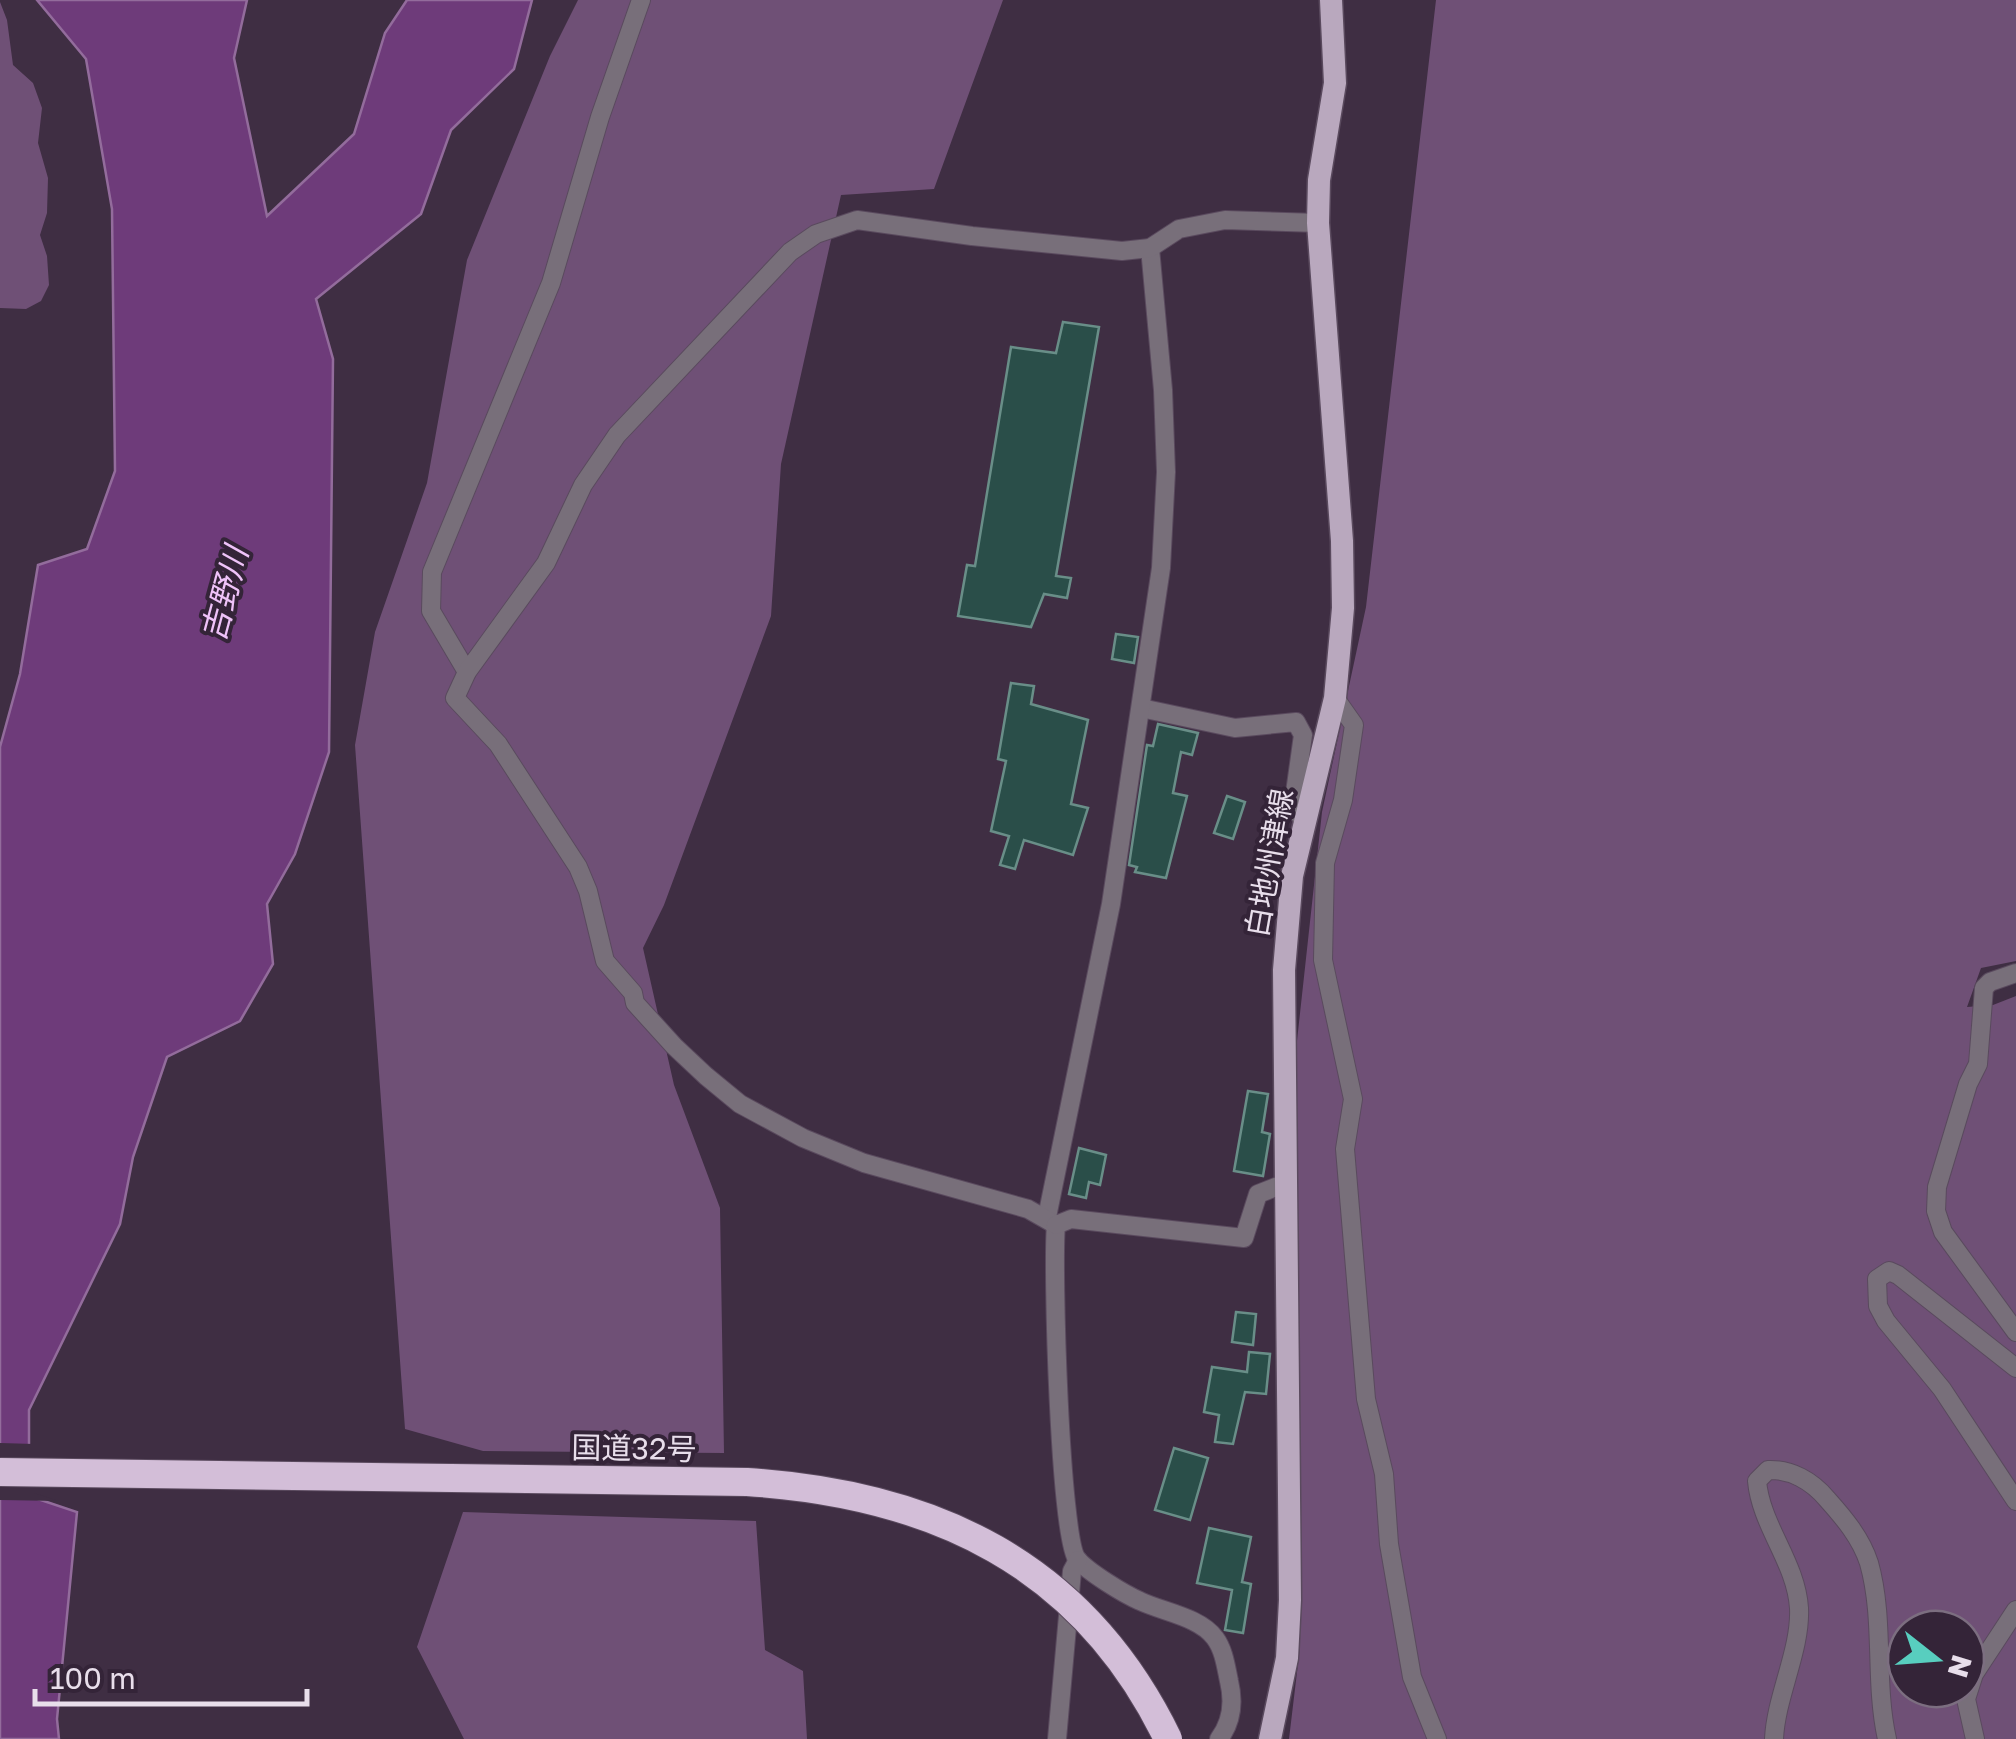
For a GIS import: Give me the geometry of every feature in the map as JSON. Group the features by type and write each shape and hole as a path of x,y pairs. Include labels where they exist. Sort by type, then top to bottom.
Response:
{"highway":[{"name":"国道32号","path":"0,1472 747,1482 808,1486 864,1496 967,1532 1039,1578 1114,1654 1168,1739"}],"main road":[{"name":"白地州津線","path":"1270,1739 1287,1658 1290,1600 1284,970 1292,876 1335,698 1343,608 1342,540 1318,223 1319,180 1335,83 1332,0"}],"street":[{"path":"467,672 431,611 432,572 551,282 600,117 641,0"},
{"path":"1286,1183 1258,1194 1244,1238 1071,1219 1051,1221 864,1162 803,1138 740,1104 674,1046 635,1003 633,993 605,960 588,891 578,868 498,744 455,698 467,672 546,563 583,485 617,436 790,252 816,234 856,220 1122,251 1150,248 1179,229 1225,220 1318,223"},
{"path":"1150,248 1166,472 1161,568 1111,904 1052,1204 1062,1469 1070,1546 1078,1560 1130,1596 1206,1629 1216,1639 1232,1704 1226,1730 1219,1739"},
{"path":"1335,698 1354,726 1343,800 1325,864 1323,960 1353,1099 1345,1149 1366,1399 1384,1474 1389,1544 1412,1677 1436,1739"},
{"path":"1141,708 1235,728 1296,722 1303,735 1292,807 1304,820"},
{"path":"2016,974 1990,982 1984,988 1978,1064 1968,1084 1937,1187 1936,1211 1943,1232 2016,1332"},
{"path":"2016,1368 1898,1275 1889,1271 1877,1278 1878,1306 1886,1321 1942,1390 2016,1502"},
{"path":"1774,1739 1775,1715 1799,1610 1794,1577 1759,1500 1757,1482 1768,1470 1784,1469 1823,1494 1853,1529 1868,1560 1876,1600 1880,1697 1887,1739"},
{"path":"1056,1739 1072,1571 1078,1560"},
{"path":"1975,1739 1966,1699 1974,1674 2016,1610"}],"shaded area":[{"path":"578,0 1003,0 934,189 841,195 781,464 771,616 664,905 643,948 674,1085 720,1208 724,1453 483,1451 405,1429 355,745 375,632 427,483 467,260 550,56"},
{"path":"1436,0 2016,0 2016,961 1981,968 1967,1007 1993,1005 2016,996 2016,1739 1289,1739 1300,1647 1296,1050 1322,812 1366,607"},
{"path":"0,2 7,20 13,65 33,83 42,108 38,143 48,178 47,213 40,235 47,256 49,285 41,301 26,309 0,308"},
{"path":"463,1512 756,1521 765,1650 803,1671 807,1739 464,1739 417,1647"}],"water":[{"name":"吉野川","path":"37,0 247,0 234,58 267,216 354,134 385,33 407,0 532,0 514,69 451,130 421,214 316,299 333,359 329,752 295,854 267,904 273,964 240,1021 167,1057 133,1157 120,1224 29,1410 29,1496 77,1512 57,1719 59,1739 0,1739 0,747 20,674 38,565 87,549 115,471 112,209 86,59"}],"pier":[{"path":"0,1443 34,1444 34,1493 59,1501 0,1500"}],"building":[{"path":"1063,322 1099,327 1056,576 1071,578 1067,598 1044,594 1031,627 958,616 967,565 975,566 1011,347 1056,353"},
{"path":"1116,634 1138,637 1134,663 1112,659"},
{"path":"1011,683 1034,686 1031,704 1088,720 1071,804 1088,808 1073,855 1024,840 1015,869 1000,865 1009,836 991,831 1006,761 998,759"},
{"path":"1158,724 1198,733 1192,755 1181,752 1173,793 1187,796 1166,878 1135,872 1137,867 1129,865 1147,745 1153,746"},
{"path":"1227,796 1245,802 1233,839 1214,833"},
{"path":"1248,1091 1268,1094 1262,1132 1270,1134 1263,1176 1234,1171"},
{"path":"1079,1148 1106,1155 1100,1185 1089,1182 1086,1198 1069,1194"},
{"path":"1236,1312 1256,1314 1253,1345 1232,1342"},
{"path":"1249,1352 1270,1354 1266,1394 1245,1392 1233,1444 1215,1442 1219,1415 1204,1412 1212,1367 1247,1372"},
{"path":"1174,1448 1208,1458 1190,1520 1155,1510"},
{"path":"1209,1528 1251,1537 1242,1582 1251,1584 1243,1633 1225,1630 1232,1590 1197,1583"}]}
